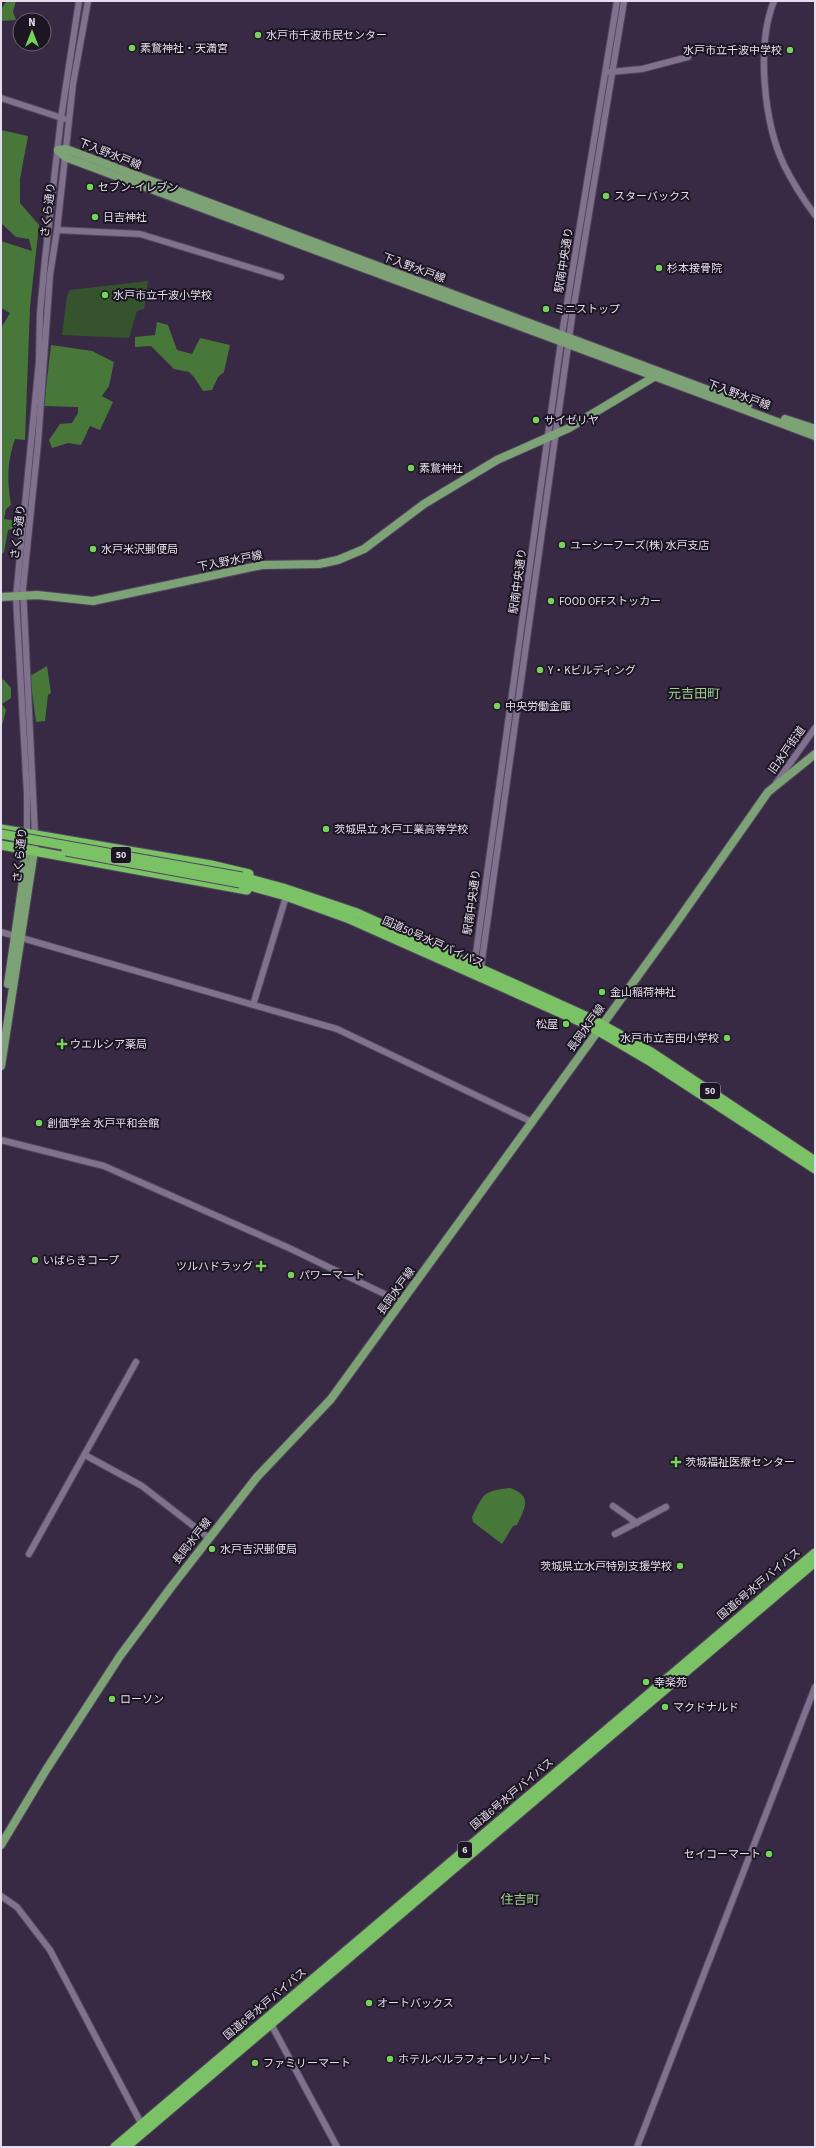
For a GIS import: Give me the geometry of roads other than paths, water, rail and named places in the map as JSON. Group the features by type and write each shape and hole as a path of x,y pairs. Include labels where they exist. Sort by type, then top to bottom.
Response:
{"highway":[{"path":"1,829 238,871 308,891 347,913"},
{"name":"国道50号水戸バイパス","path":"1,834 283,888 347,913 477,968 651,1052 815,1161"},
{"name":"国道50号水戸バイパス","path":"1,840 241,880"},
{"path":"1,845 200,880 347,913"},
{"name":"国道50号水戸バイパス","path":"601,1027 648,1060 815,1169"},
{"name":"国道6号水戸バイパス","path":"126,2147 143,2127 815,1553"},
{"name":"国道6号水戸バイパス","path":"115,2147 143,2127 271,2024 815,1562"}],"main road":[{"name":"下入野水戸線","path":"63,152 565,339 663,372 815,429"},
{"name":"下入野水戸線","path":"565,339 654,376 815,436"},
{"name":"下入野水戸線","path":"1,597 46,596 93,601 262,564 319,564 334,561 364,549 424,504 497,460 569,428 663,372"},
{"name":"長岡水戸線","path":"1,1845 46,1770 120,1656 261,1472 331,1399 601,1027 750,816 776,784 815,754"},
{"name":"さくら通り","path":"1,1032 17,937 31,834"},
{"name":"さくら通り","path":"1,1066 17,937"}],"street":[{"name":"さくら通り","path":"19,597 38,443 50,275 57,230 63,152 61,118 79,1"},
{"name":"さくら通り","path":"31,834 19,597 39,361 41,299 68,120 88,1"},
{"name":"駅南中央通り","path":"477,968 565,339 617,1"},
{"name":"駅南中央通り","path":"565,339 624,1"},
{"path":"774,1 767,23 764,40 765,77 769,110 776,142 784,165 795,187 815,215"},
{"path":"605,74 642,69 688,57"},
{"path":"1,98 68,120"},
{"path":"57,230 140,234 281,277"},
{"name":"旧水戸街道","path":"776,784 815,728"},
{"path":"254,1005 285,900"},
{"path":"1,932 337,1029 532,1122"},
{"path":"1,1140 104,1166 289,1248 401,1302"},
{"path":"29,1554 136,1362"},
{"path":"85,1455 142,1486 209,1538"},
{"path":"613,1506 637,1523"},
{"path":"615,1534 666,1508"},
{"path":"637,2147 815,1687"},
{"path":"1,1896 17,1907 50,1950 143,2127"},
{"path":"271,2024 337,2147"}],"place":[{"name":"水戸市千波市民センター","path":"258,35"},
{"name":"素鵞神社・天満宮","path":"132,48"},
{"name":"水戸市立千波中学校","path":"790,50"},
{"name":"セブン-イレブン","path":"90,187"},
{"name":"スターバックス","path":"606,196"},
{"name":"日吉神社","path":"95,217"},
{"name":"杉本接骨院","path":"659,268"},
{"name":"水戸市立千波小学校","path":"105,295"},
{"name":"ミニストップ","path":"546,309"},
{"name":"サイゼリヤ","path":"536,420"},
{"name":"素鵞神社","path":"411,468"},
{"name":"ユーシーフーズ(株) 水戸支店","path":"562,545"},
{"name":"水戸米沢郵便局","path":"93,549"},
{"name":"FOOD OFFストッカー","path":"551,601"},
{"name":"Y・Kビルディング","path":"540,670"},
{"name":"中央労働金庫","path":"497,706"},
{"name":"茨城県立 水戸工業高等学校","path":"326,829"},
{"name":"金山稲荷神社","path":"602,992"},
{"name":"松屋","path":"566,1024"},
{"name":"水戸市立吉田小学校","path":"727,1038"},
{"name":"ウエルシア薬局","path":"62,1044"},
{"name":"創価学会 水戸平和会館","path":"39,1123"},
{"name":"いばらきコープ","path":"35,1260"},
{"name":"ツルハドラッグ","path":"261,1266"},
{"name":"パワーマート","path":"291,1275"},
{"name":"茨城福祉医療センター","path":"676,1462"},
{"name":"水戸吉沢郵便局","path":"212,1549"},
{"name":"茨城県立水戸特別支援学校","path":"680,1566"},
{"name":"幸楽苑","path":"646,1682"},
{"name":"ローソン","path":"112,1699"},
{"name":"マクドナルド","path":"665,1707"},
{"name":"セイコーマート","path":"769,1854"},
{"name":"オートバックス","path":"369,2003"},
{"name":"ホテルベルラフォーレリゾート","path":"390,2059"},
{"name":"ファミリーマート","path":"255,2063"}],"district":[{"name":"元吉田町","path":"694,694"},
{"name":"住吉町","path":"520,1900"}]}
